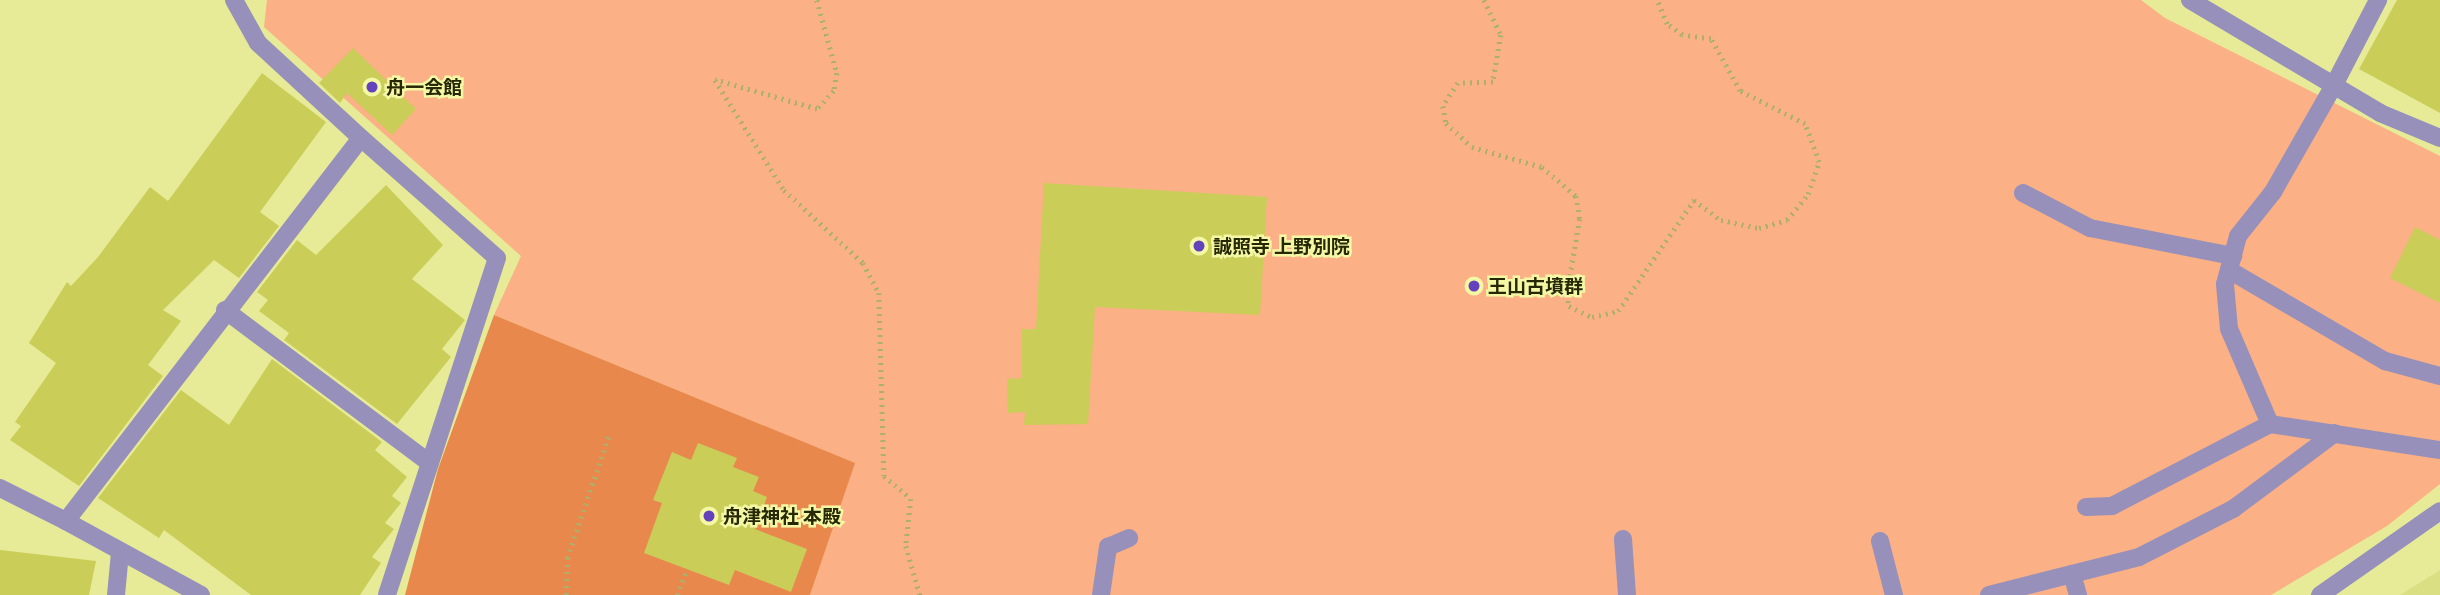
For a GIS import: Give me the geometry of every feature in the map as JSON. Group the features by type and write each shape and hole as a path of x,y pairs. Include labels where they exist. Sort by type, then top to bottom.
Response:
{"street":[{"path":"234,0 258,43 497,258 428,462 387,595"},
{"path":"2190,0 2334,85 2440,138"},
{"path":"2270,424 2230,329 2231,263 2238,236 2273,192 2334,85 2378,0"},
{"path":"66,521 225,310 361,138"},
{"path":"2022,193 2090,228 2231,263 2385,361 2440,376"},
{"path":"225,310 428,462"},
{"path":"2086,507 2112,506 2270,424 2440,450"},
{"path":"1989,595 2139,557 2233,509 2335,433"},
{"path":"0,488 201,595"},
{"path":"2319,595 2440,511"},
{"path":"1101,595 1108,547 1129,538"},
{"path":"1623,539 1627,595"},
{"path":"1880,541 1894,595"},
{"path":"116,595 120,553"},
{"path":"2072,574 2078,595"}],"path":[{"path":"817,0 836,73 834,91 817,109 715,80 784,190 863,263 879,293 888,440 884,476 911,499 906,546 920,595"},
{"path":"1484,0 1501,35 1493,82 1458,83 1443,106 1446,123 1472,147 1542,167 1576,196 1580,219 1567,294 1569,306 1592,317 1618,311 1694,200 1721,220 1759,228 1787,220 1808,194 1819,162 1804,124 1740,91 1712,39 1682,35 1667,24 1657,0"},
{"path":"566,595 567,558 608,435"},
{"path":"677,595 687,569"}],"shaded area":[{"name":"王山古墳群","path":"267,0 2141,0 2165,18 2440,156 2440,484 2387,526 2271,595 810,595 854,463 494,315 521,256 264,27"},
{"path":"494,315 855,463 810,595 405,595 438,469"},
{"path":"2440,570 2440,595 2400,595"}],"building":[{"path":"2397,0 2440,0 2440,113 2359,69"},
{"path":"353,48 416,109 392,135 347,93 340,103 319,83"},
{"path":"262,73 326,122 260,212 279,226 239,278 214,260 163,310 181,321 148,365 163,376 79,486 10,440 21,426 15,422 56,363 29,343 67,282 71,286 98,257 150,187 168,201"},
{"path":"1044,183 1267,197 1260,315 1095,307 1088,424 1024,425 1025,412 1008,413 1007,379 1022,378 1022,329 1036,329"},
{"path":"386,185 443,245 412,279 465,320 442,349 451,357 397,424 284,340 289,333 259,311 268,300 257,292 297,240 316,255"},
{"path":"2415,227 2440,240 2440,303 2390,278"},
{"path":"272,359 382,442 375,450 407,477 392,496 401,503 385,523 394,529 372,557 381,563 360,595 251,595 164,530 159,538 98,498 181,390 229,425"},
{"name":"舟津神社 本殿","path":"698,443 737,458 733,467 759,477 753,491 767,497 755,529 807,549 791,592 735,570 729,585 644,553 662,503 653,500 672,452 691,460"},
{"path":"0,550 96,561 89,595 0,595"}],"place":[{"name":"舟一会館","path":"372,87"},
{"name":"誠照寺 上野別院","path":"1199,246"},
{"name":"王山古墳群","path":"1474,286"},
{"name":"舟津神社 本殿","path":"709,516"}]}
